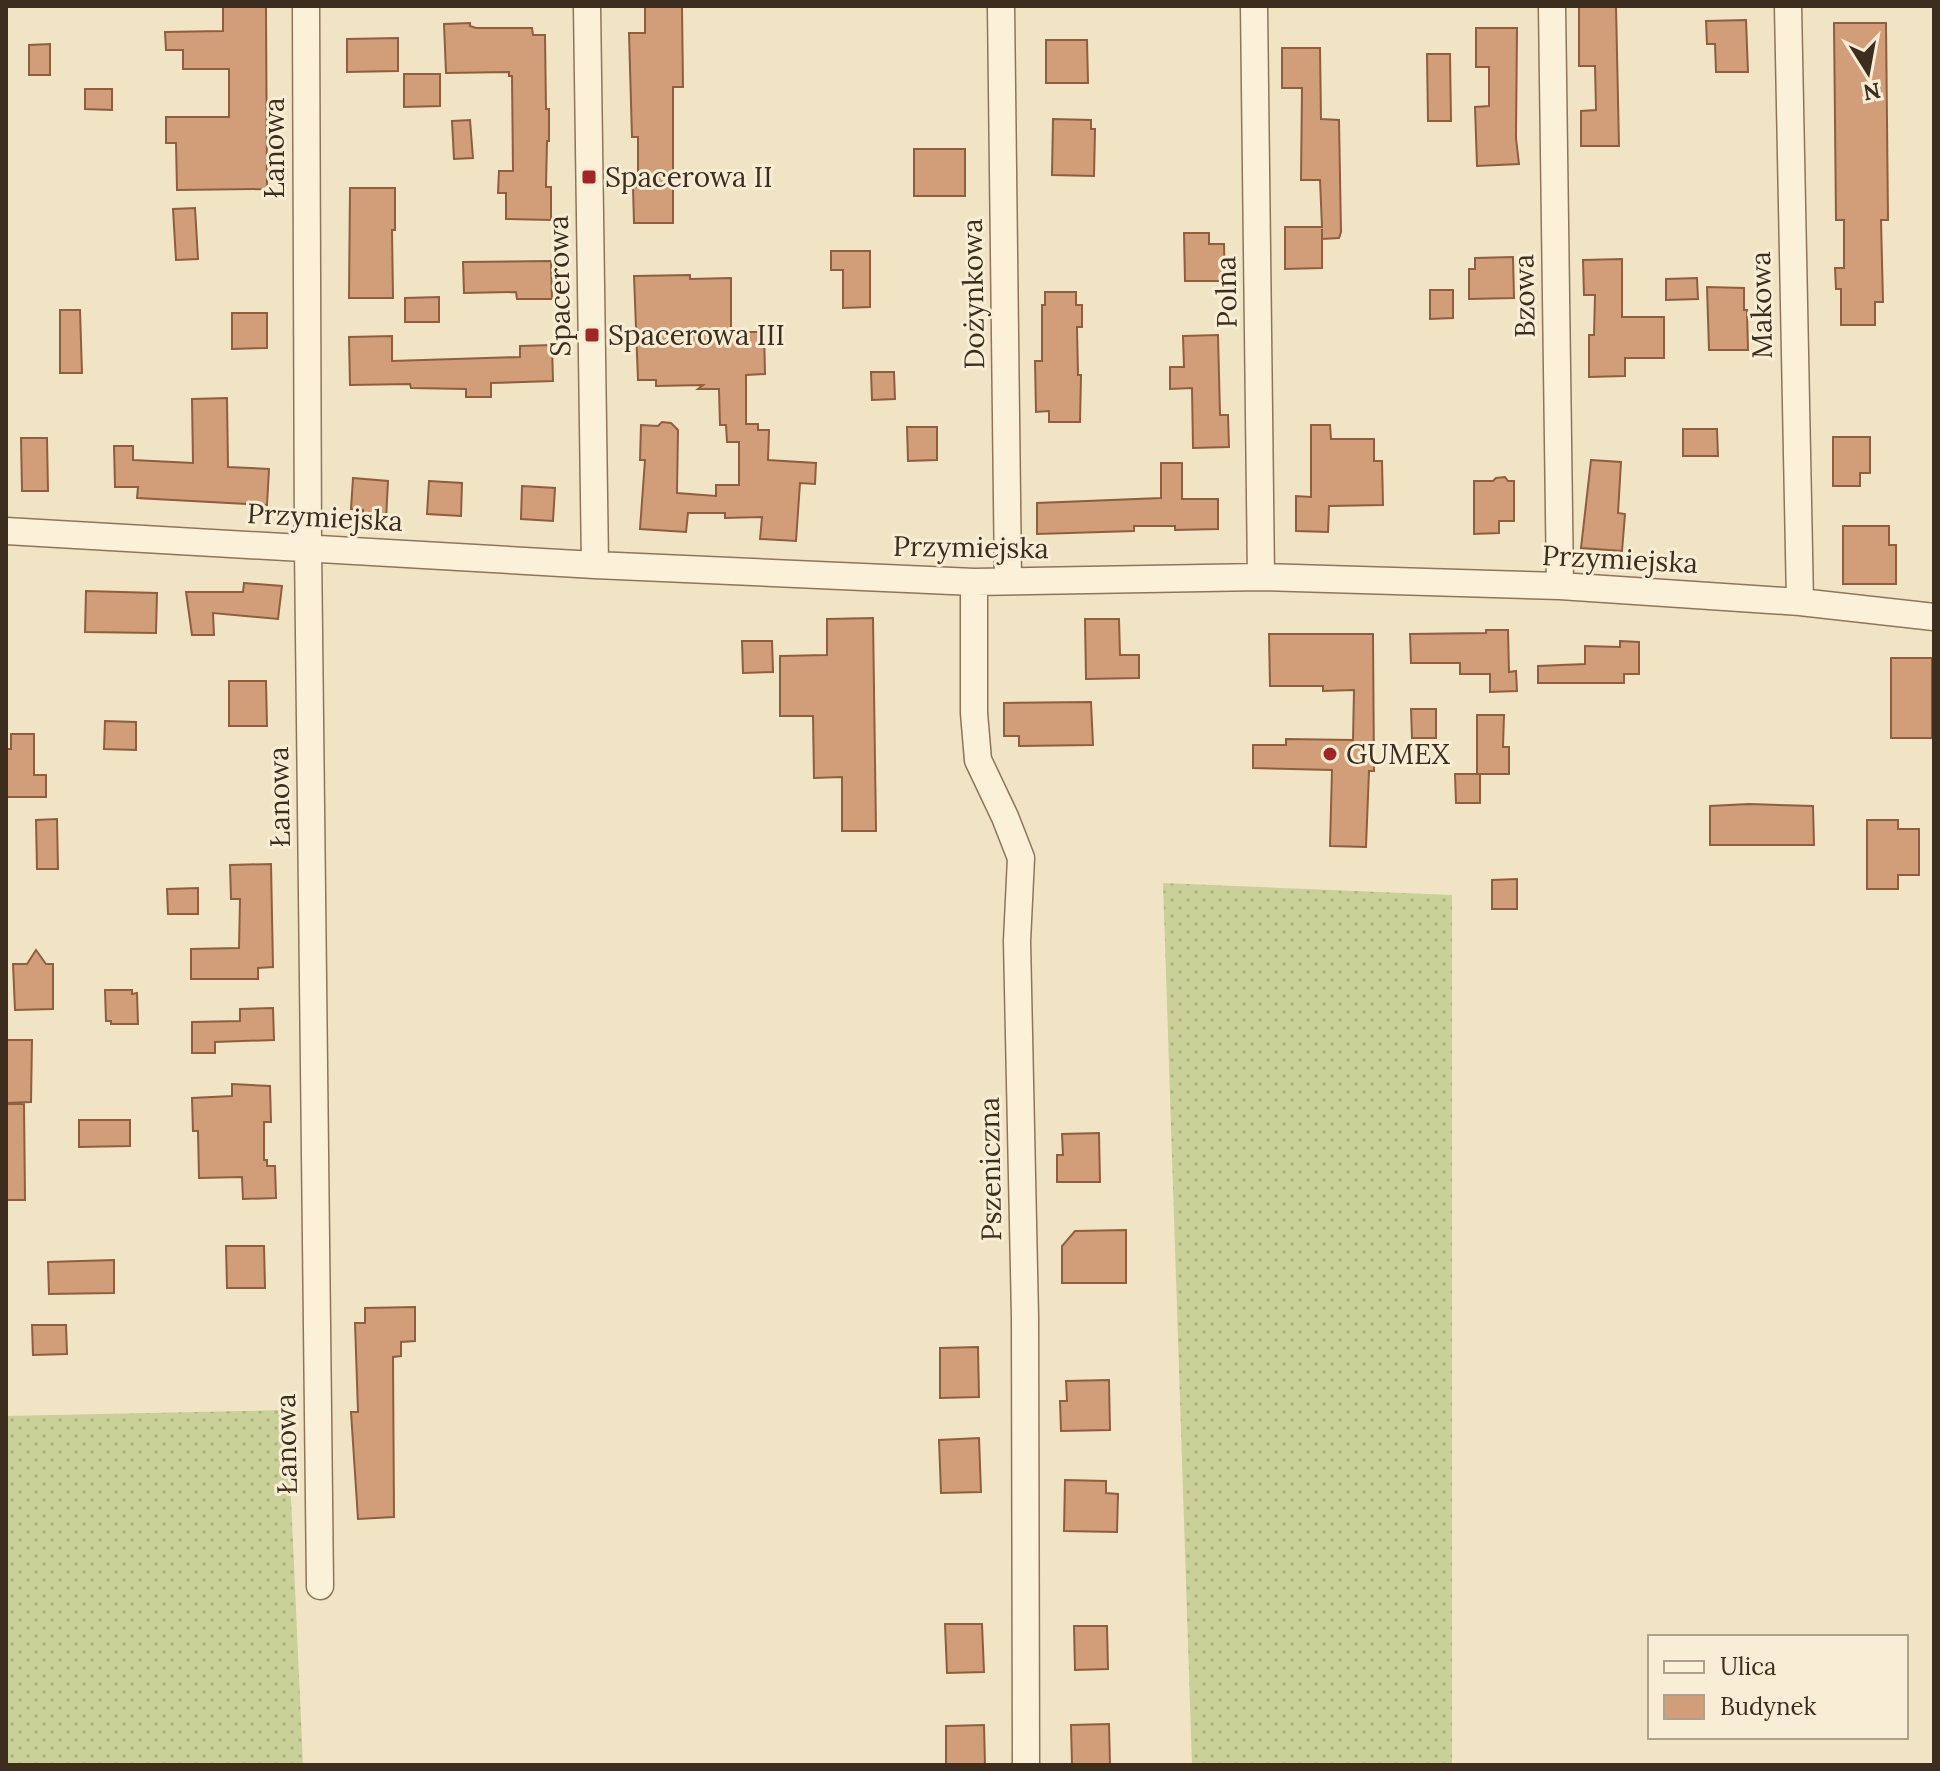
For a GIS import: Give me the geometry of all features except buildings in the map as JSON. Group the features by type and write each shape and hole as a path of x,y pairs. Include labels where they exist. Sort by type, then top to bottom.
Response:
{"street":[{"name":"Łanowa","path":"306,6 308,547 320,1586"},
{"name":"Spacerowa","path":"587,6 595,565"},
{"name":"Dożynkowa","path":"1001,6 1008,581"},
{"name":"Polna","path":"1254,6 1261,577"},
{"name":"Bzowa","path":"1552,6 1560,586"},
{"name":"Makowa","path":"1788,6 1800,602"},
{"name":"Przymiejska","path":"6,531 595,565 974,582 1261,577 1560,586 1800,602 1934,617"},
{"name":"Pszeniczna","path":"974,582 974,713 978,760 1021,858 1017,941 1025,1317 1026,1765"}],"green space":[{"path":"1163,883 1452,895 1452,1765 1192,1765"},
{"path":"287,1410 303,1765 7,1765 6,1416"}],"place":[{"name":"Spacerowa II","path":"589,177"},
{"name":"Spacerowa III","path":"592,335"},
{"name":"GUMEX","path":"1330,754"}]}
